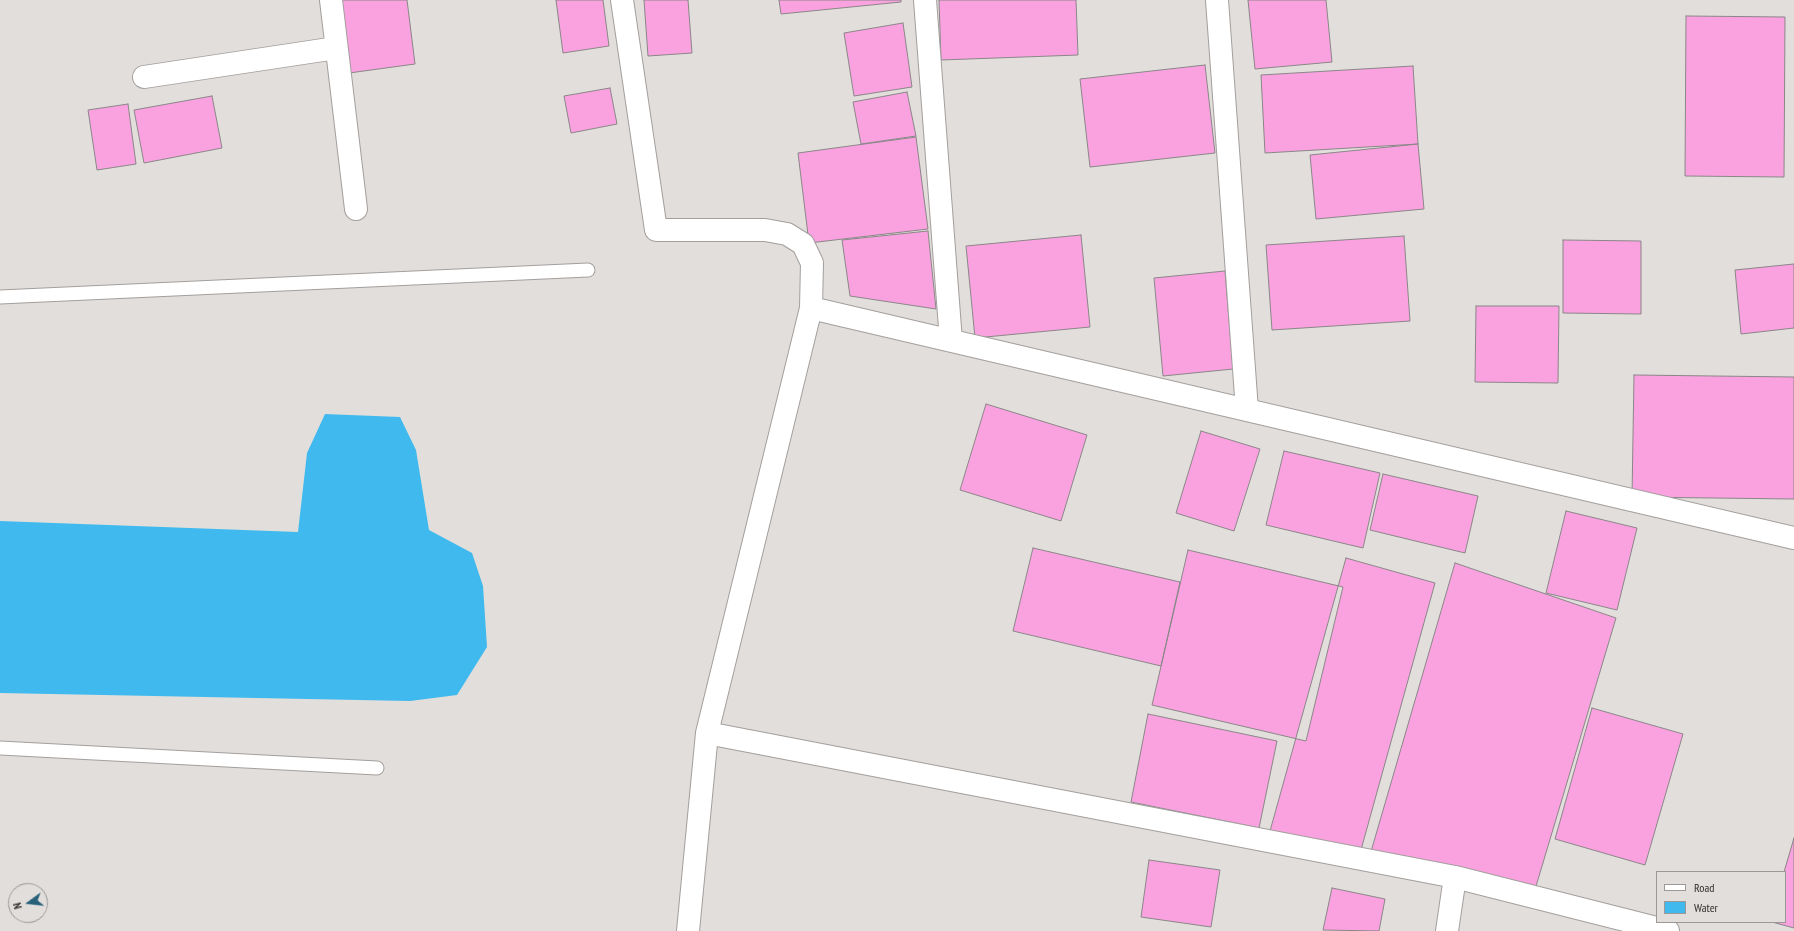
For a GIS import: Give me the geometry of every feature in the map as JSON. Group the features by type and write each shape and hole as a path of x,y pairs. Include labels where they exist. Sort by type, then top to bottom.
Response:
{"street":[{"path":"331,0 356,209"},
{"path":"622,0 656,230 765,230 787,234 803,244 812,263 811,308 707,733 688,931"},
{"path":"925,0 951,341"},
{"path":"1217,0 1247,410"},
{"path":"144,77 336,48"},
{"path":"811,308 1794,538"},
{"path":"707,733 1455,877 1668,931"},
{"path":"1447,931 1455,877"}],"lane":[{"path":"0,297 588,270"},
{"path":"0,748 377,768"}],"water":[{"path":"325,414 400,417 416,450 429,530 472,553 483,586 487,647 457,695 410,701 0,693 0,521 298,532 307,453"}],"building":[{"path":"340,0 407,0 415,64 349,73"},
{"path":"556,0 603,0 609,46 563,53"},
{"path":"644,0 688,0 692,53 648,56"},
{"path":"779,0 901,0 901,2 781,14"},
{"path":"939,0 1076,0 1078,55 941,60"},
{"path":"1248,0 1326,0 1332,62 1255,69"},
{"path":"1686,16 1785,17 1784,177 1685,176"},
{"path":"903,23 912,87 854,96 844,33"},
{"path":"1205,65 1215,153 1090,167 1080,79"},
{"path":"1413,66 1418,144 1265,153 1261,75"},
{"path":"610,88 617,124 571,133 564,96"},
{"path":"907,92 916,136 861,144 853,102"},
{"path":"212,96 222,148 144,163 134,110"},
{"path":"128,104 136,164 97,170 88,110"},
{"path":"916,137 928,229 809,243 798,153"},
{"path":"1418,144 1424,209 1316,219 1310,155"},
{"path":"928,231 936,309 850,296 842,240"},
{"path":"1081,235 1090,327 975,338 966,246"},
{"path":"1404,236 1410,321 1272,330 1266,245"},
{"path":"1563,240 1641,241 1641,314 1563,313"},
{"path":"1794,264 1794,328 1741,334 1735,270"},
{"path":"1225,271 1233,369 1163,376 1154,278"},
{"path":"1476,306 1559,306 1558,383 1475,382"},
{"path":"1634,375 1794,377 1794,499 1632,497"},
{"path":"986,404 1087,435 1061,521 960,490"},
{"path":"1201,431 1260,449 1234,531 1176,513"},
{"path":"1284,451 1380,473 1363,548 1266,525"},
{"path":"1383,474 1478,496 1465,553 1370,530"},
{"path":"1566,511 1637,528 1617,610 1546,593"},
{"path":"1033,548 1180,582 1161,666 1013,631"},
{"path":"1188,550 1343,587 1306,741 1152,705"},
{"path":"1346,558 1435,583 1359,857 1270,831"},
{"path":"1455,563 1616,618 1531,903 1370,855"},
{"path":"1592,708 1683,734 1645,865 1555,839"},
{"path":"1148,714 1277,741 1259,828 1131,802"},
{"path":"1794,838 1794,928 1776,923 1786,923 1786,871 1784,871"},
{"path":"1149,860 1220,870 1211,927 1141,917"},
{"path":"1332,888 1385,899 1379,931 1323,930"}]}
